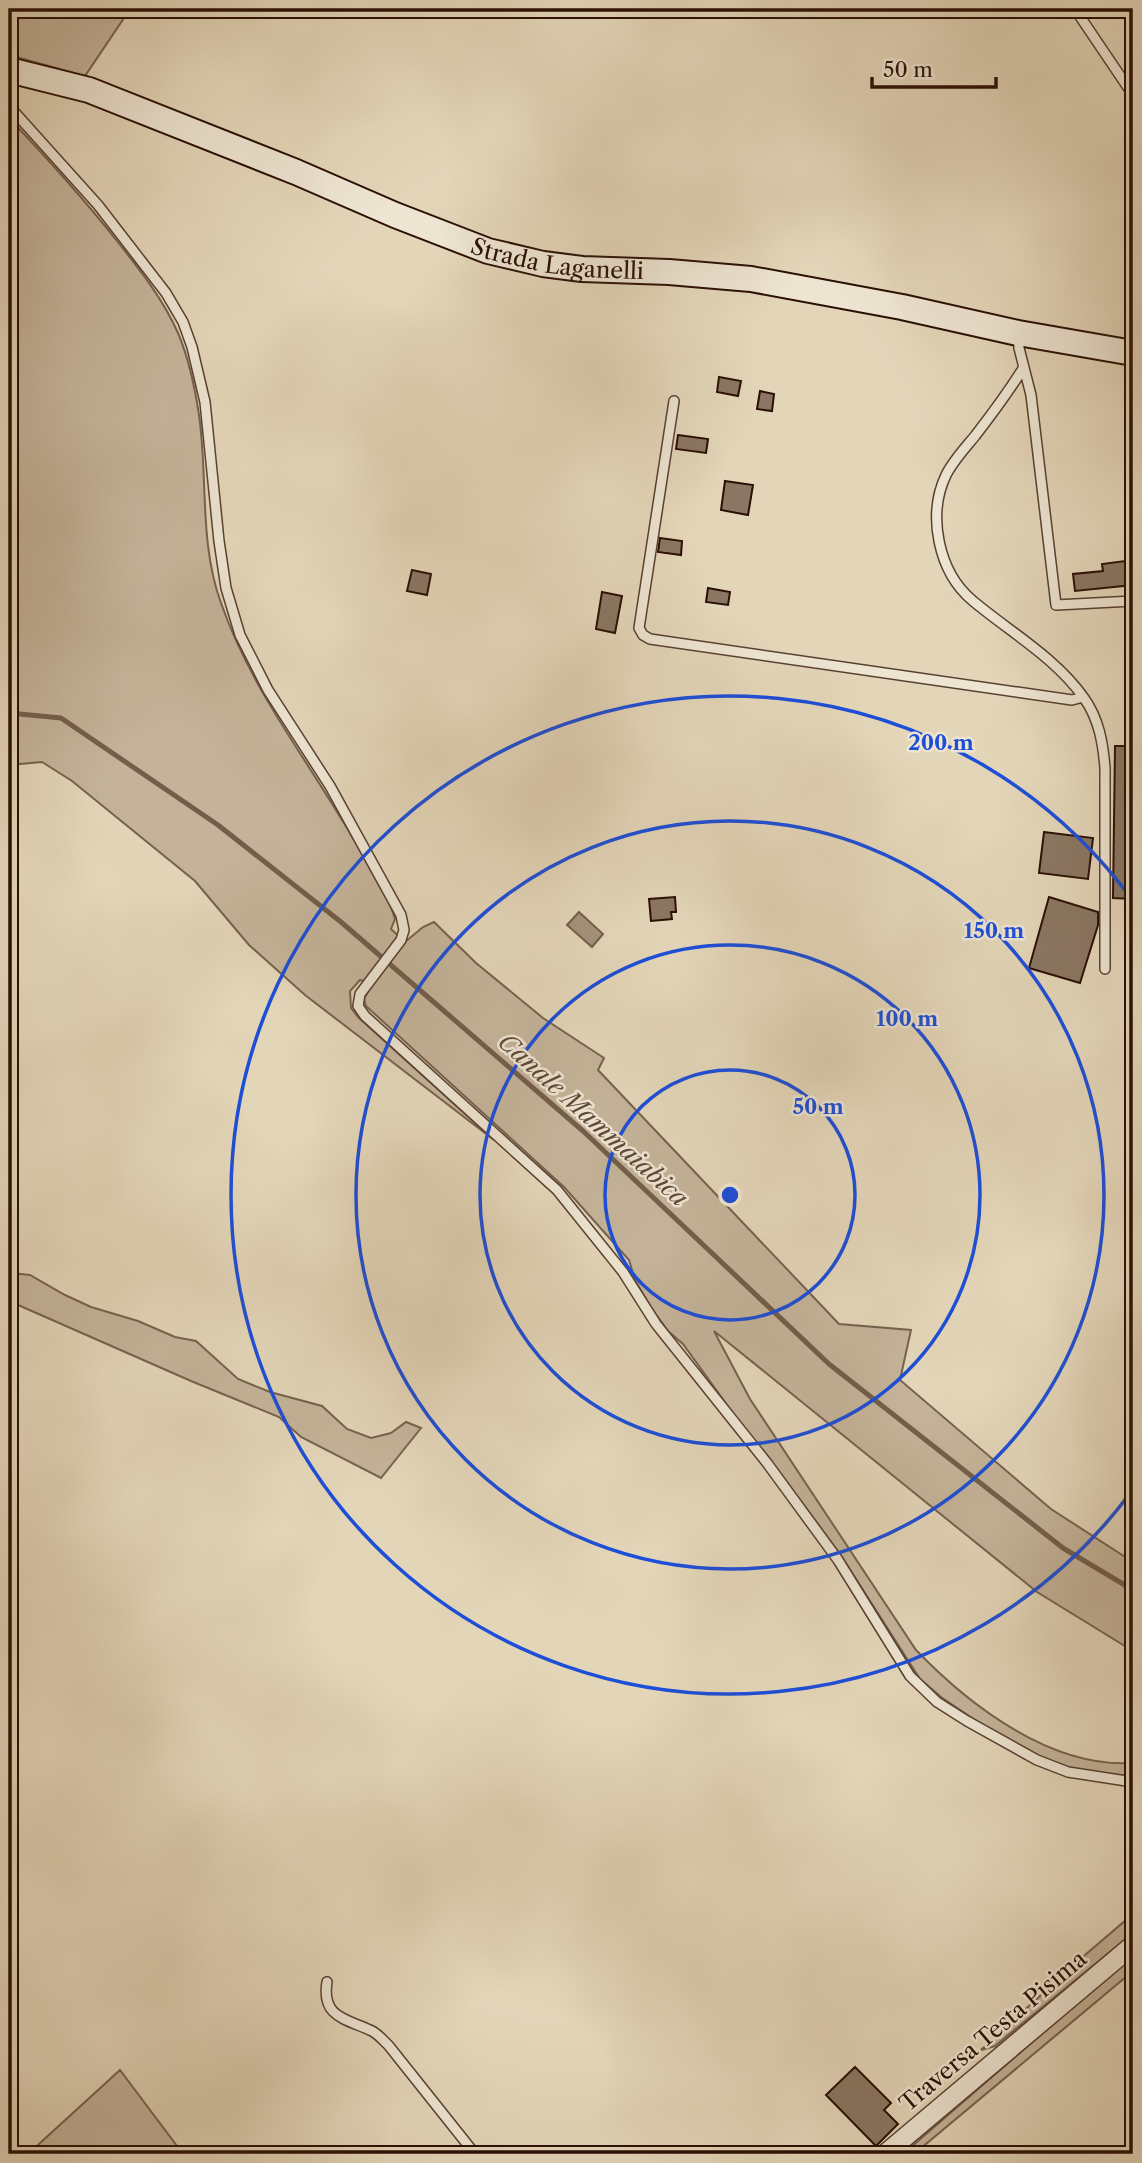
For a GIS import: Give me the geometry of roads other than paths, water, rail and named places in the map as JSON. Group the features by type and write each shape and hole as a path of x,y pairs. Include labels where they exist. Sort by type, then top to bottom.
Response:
{"street":[{"name":"Strada Laganelli","path":"9,70 89,90 488,251 543,264 582,269 669,272 751,279 902,307 1018,333 1133,353"},
{"name":"Traversa Testa Pisima","path":"885,2154 1133,1945"}],"lane":[{"path":"1075,9 1133,94"},
{"path":"9,106 106,214 166,293 183,322 205,402 226,588 240,635 268,690 330,786 401,915 404,930 401,940 360,994 358,1006 365,1016 557,1190 623,1272 656,1324 767,1463 838,1560 910,1676 937,1702 1037,1760 1068,1772 1133,1782"},
{"path":"1018,333 1031,395 1056,605 1133,601"},
{"path":"1024,368 947,473 937,499 936,531 943,558 971,600 1011,629 1054,666 1083,697 1102,736 1105,768 1105,969"},
{"path":"674,401 639,628 643,635 650,639 980,689 1072,700 1083,697"},
{"path":"327,1982 325,1996 333,2013 351,2024 374,2032 389,2046 475,2154"}],"waterway":[{"name":"Canale Mammaiabica","path":"9,713 61,718 218,825 341,922 583,1131 829,1364 1063,1548 1133,1590"}]}
